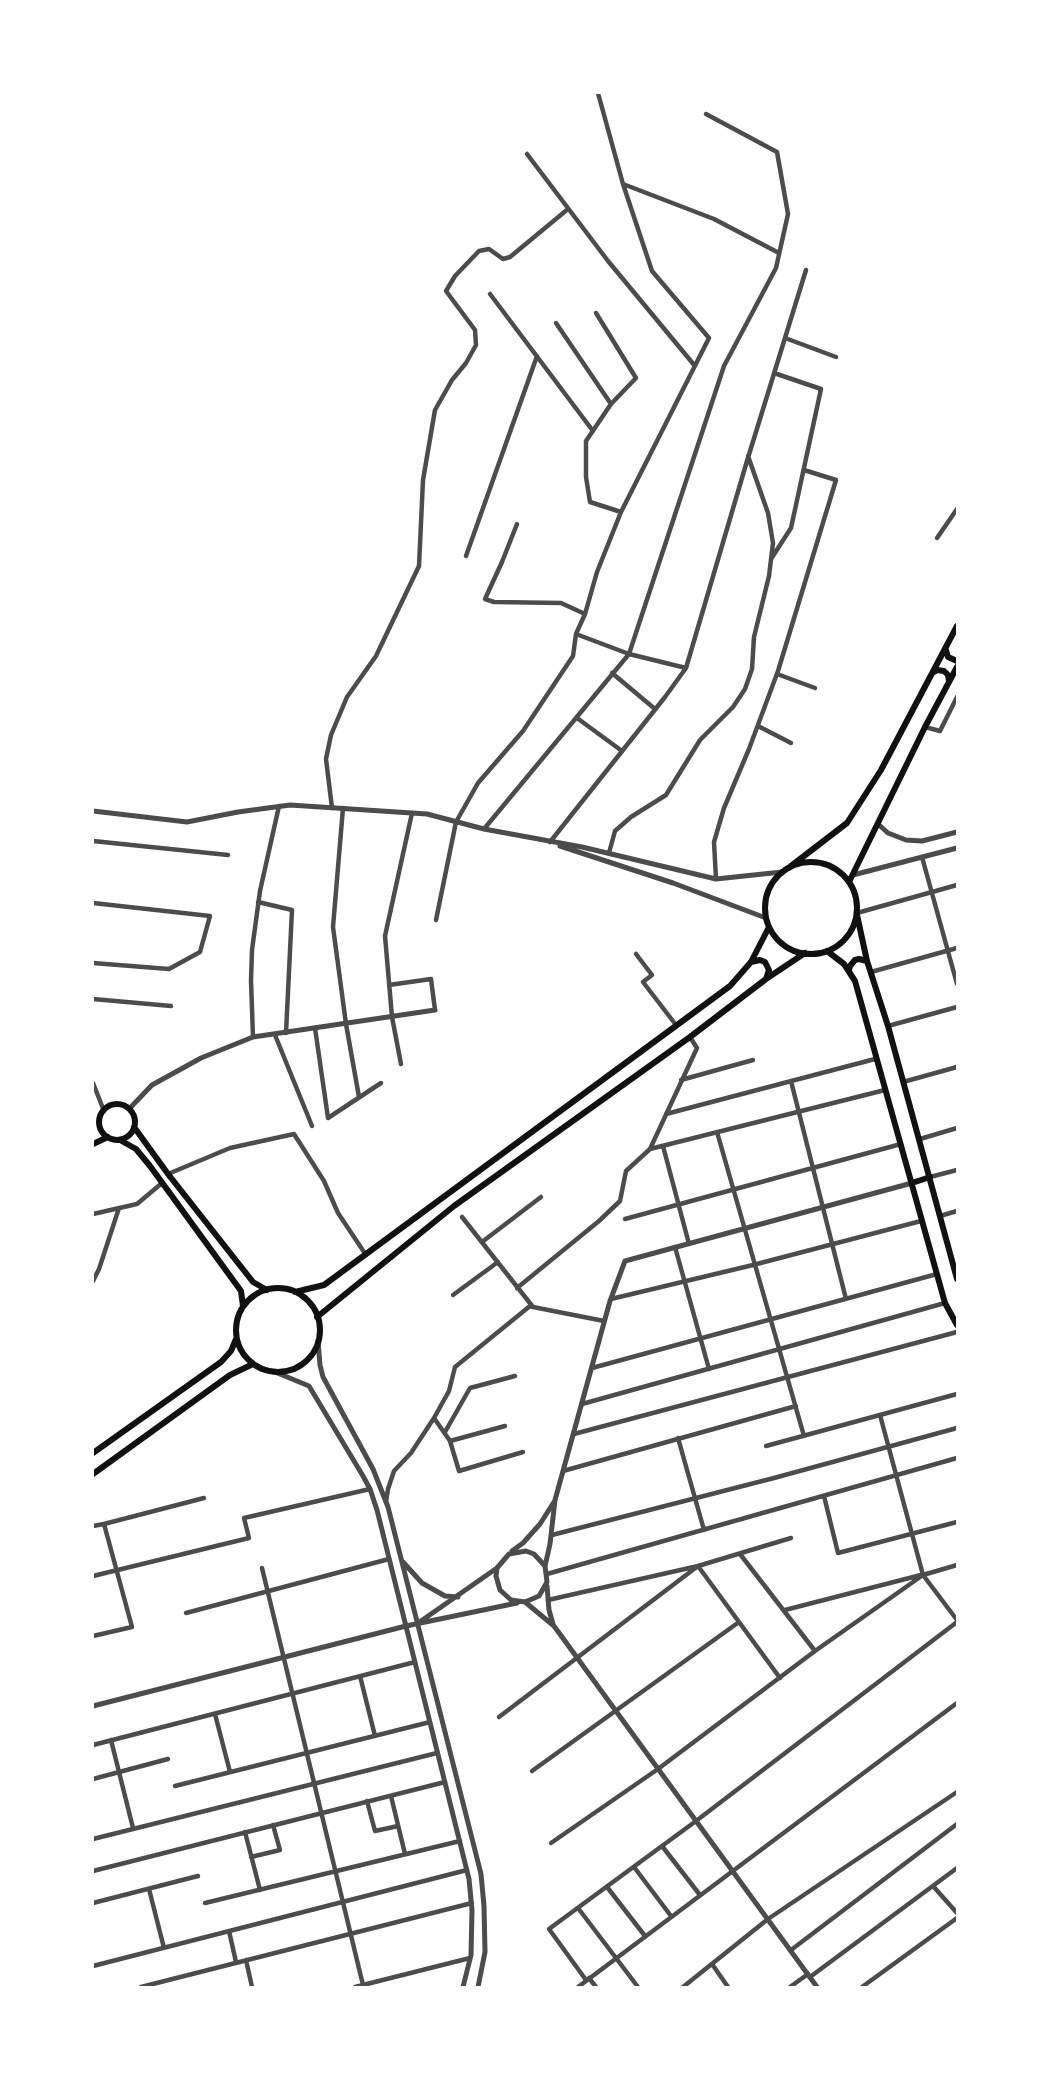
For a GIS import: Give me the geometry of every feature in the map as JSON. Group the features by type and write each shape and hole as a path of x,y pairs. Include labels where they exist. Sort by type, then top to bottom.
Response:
{"main road":[{"path":"857,914 847,937 838,945 827,951 805,953 794,951 784,945 769,927 766,918 766,898 782,872 847,823 881,770 957,626"},
{"path":"945,649 948,657 957,661"},
{"path":"849,882 957,667"},
{"path":"932,674 937,670 944,671 949,681"},
{"path":"791,866 803,862 816,862 829,866 840,872 854,892 867,961 920,1138 957,1279"},
{"path":"295,1292 324,1285 730,986 750,962 769,927"},
{"path":"827,951 849,970 855,981 945,1304 957,1325"},
{"path":"317,1317 454,1206 805,953"},
{"path":"849,970 859,958 867,961"},
{"path":"750,962 760,960 768,965 770,970 766,979"},
{"path":"93,1124 115,1105 125,1106 134,1118 134,1127 129,1136 120,1140"},
{"path":"93,1454 221,1362 231,1351 243,1306 241,1291 136,1149 120,1140 108,1137 101,1128 102,1114"},
{"path":"134,1127 253,1282 267,1290"},
{"path":"93,1144 108,1137"},
{"path":"912,1183 930,1178"},
{"path":"236,1338 245,1357 253,1364 264,1370 275,1372 289,1370 302,1364 312,1354 318,1341 317,1317 312,1307 295,1292 276,1288 267,1290 254,1296 243,1306"},
{"path":"93,1474 230,1375 253,1364"}],"street":[{"path":"436,920 456,822 478,783 523,731 573,656 576,634 621,512 709,338 652,271 623,184 598,93"},
{"path":"484,829 629,654 723,366 776,268 788,214 777,152 706,114"},
{"path":"527,154 629,287 694,366"},
{"path":"623,184 714,219 779,253"},
{"path":"332,808 326,759 331,735 347,697 376,657 419,566 423,480 435,410 476,345 475,330 446,291 455,276 479,251 489,249 503,259 510,257 568,209"},
{"path":"550,842 686,668 748,456 806,270"},
{"path":"490,294 592,431"},
{"path":"596,313 636,378 611,404 586,441 586,477 590,502 621,512"},
{"path":"556,323 611,404"},
{"path":"785,338 837,357"},
{"path":"466,556 537,356"},
{"path":"771,560 791,528 821,389 774,373"},
{"path":"606,862 615,831 631,817 666,795 700,740 733,707 745,689 752,669 754,637 769,576 772,543 768,513 748,456"},
{"path":"716,879 714,842 724,808 777,674 836,480 804,470"},
{"path":"938,538 957,509"},
{"path":"517,525 485,599 494,602 561,603 585,614"},
{"path":"576,634 629,654 686,668"},
{"path":"612,673 656,709"},
{"path":"777,674 814,688"},
{"path":"925,727 940,731 957,697"},
{"path":"577,718 622,751"},
{"path":"758,726 791,743"},
{"path":"93,811 187,822 291,805 427,814 484,829 609,853 716,879 782,872"},
{"path":"253,1037 252,950 258,902 279,806"},
{"path":"343,808 333,927 346,1024 359,1097"},
{"path":"401,1064 392,1017 385,936 412,813"},
{"path":"878,824 888,833 906,840 922,841 957,832"},
{"path":"934,838 938,853"},
{"path":"93,841 228,855"},
{"path":"550,842 673,883 766,918"},
{"path":"853,875 957,848"},
{"path":"922,858 957,984"},
{"path":"857,914 957,885"},
{"path":"258,902 292,910 286,1033"},
{"path":"93,903 210,916 200,952 169,969 93,963"},
{"path":"871,972 957,948"},
{"path":"636,954 652,975 643,982 676,1025"},
{"path":"129,1109 152,1085 201,1058 253,1037 435,1010 430,979 389,985"},
{"path":"93,999 171,1006"},
{"path":"888,1026 957,1006"},
{"path":"315,1028 328,1118 381,1083"},
{"path":"275,1035 312,1126"},
{"path":"517,1288 620,1201 627,1171 650,1149 697,1048 690,1036"},
{"path":"666,1114 875,1059"},
{"path":"681,1080 753,1060"},
{"path":"903,1082 957,1067"},
{"path":"791,1081 846,1299"},
{"path":"93,1083 102,1114"},
{"path":"650,1149 885,1090"},
{"path":"920,1138 957,1128"},
{"path":"717,1132 804,1436"},
{"path":"168,1174 230,1148 294,1134 324,1181 338,1213 366,1255"},
{"path":"625,1219 900,1144"},
{"path":"663,1146 689,1244"},
{"path":"930,1178 957,1170"},
{"path":"93,1214 137,1204 162,1183"},
{"path":"545,1566 552,1535 555,1500 604,1321 625,1261 912,1183"},
{"path":"482,1242 541,1197"},
{"path":"93,1281 119,1208"},
{"path":"940,1216 957,1211"},
{"path":"462,1217 533,1307"},
{"path":"611,1299 755,1265 921,1221"},
{"path":"675,1247 709,1369"},
{"path":"453,1295 498,1262"},
{"path":"93,1271 99,1269"},
{"path":"592,1368 937,1274"},
{"path":"582,1404 945,1304"},
{"path":"386,1502 394,1471 411,1453 434,1418 449,1391 455,1367 530,1306 604,1321"},
{"path":"574,1434 957,1332"},
{"path":"318,1341 323,1377 373,1469 386,1502 481,1874 484,1952 478,1987"},
{"path":"275,1372 309,1386 322,1404 370,1489 467,1870 472,1916 470,1958 463,1987"},
{"path":"445,1432 470,1388 515,1377"},
{"path":"766,1446 957,1394"},
{"path":"563,1471 796,1406"},
{"path":"596,1987 549,1929 696,1821 957,1621 923,1575 880,1415"},
{"path":"434,1418 450,1441 459,1471 523,1452"},
{"path":"450,1441 505,1426"},
{"path":"552,1535 889,1448 957,1428"},
{"path":"678,1438 704,1530"},
{"path":"547,1574 957,1458"},
{"path":"93,1576 249,1538 244,1518 370,1489"},
{"path":"824,1496 838,1553 957,1522"},
{"path":"93,1526 204,1498"},
{"path":"555,1500 534,1531 500,1562 496,1576 500,1590 505,1596 522,1602 554,1626 818,1987"},
{"path":"93,1636 132,1627 104,1524"},
{"path":"548,1600 698,1566 791,1538"},
{"path":"509,1554 526,1551 540,1559 545,1566 548,1600 554,1626"},
{"path":"740,1554 815,1651"},
{"path":"401,1558 422,1583 445,1596 458,1597"},
{"path":"186,1614 389,1559"},
{"path":"784,1610 957,1565"},
{"path":"698,1566 780,1678"},
{"path":"499,1717 698,1566"},
{"path":"262,1568 363,1985"},
{"path":"417,1624 497,1568"},
{"path":"551,1843 658,1769 815,1651 923,1575"},
{"path":"93,1706 406,1626 522,1602 539,1596 547,1582"},
{"path":"532,1771 739,1622"},
{"path":"93,1745 415,1662"},
{"path":"360,1676 375,1736"},
{"path":"578,1987 957,1703"},
{"path":"215,1714 231,1772"},
{"path":"175,1786 430,1722"},
{"path":"111,1740 133,1828"},
{"path":"93,1839 437,1753"},
{"path":"93,1779 168,1759"},
{"path":"93,1871 445,1782"},
{"path":"683,1987 768,1919 957,1792"},
{"path":"391,1796 405,1854"},
{"path":"367,1801 375,1831 398,1826"},
{"path":"790,1950 957,1824"},
{"path":"251,1857 280,1850 273,1825"},
{"path":"245,1832 260,1890"},
{"path":"205,1903 460,1841"},
{"path":"662,1846 700,1895"},
{"path":"634,1867 671,1917"},
{"path":"790,1987 809,1976 957,1868"},
{"path":"93,1966 467,1870"},
{"path":"93,1903 198,1876"},
{"path":"933,1886 957,1913"},
{"path":"607,1887 645,1936"},
{"path":"149,1888 164,1948"},
{"path":"141,1987 472,1903"},
{"path":"578,1908 638,1987"},
{"path":"472,1916 484,1916"},
{"path":"862,1987 957,1918"},
{"path":"229,1932 236,1962"},
{"path":"355,1987 470,1958"},
{"path":"246,1960 252,1987"},
{"path":"712,1964 728,1987"}]}
